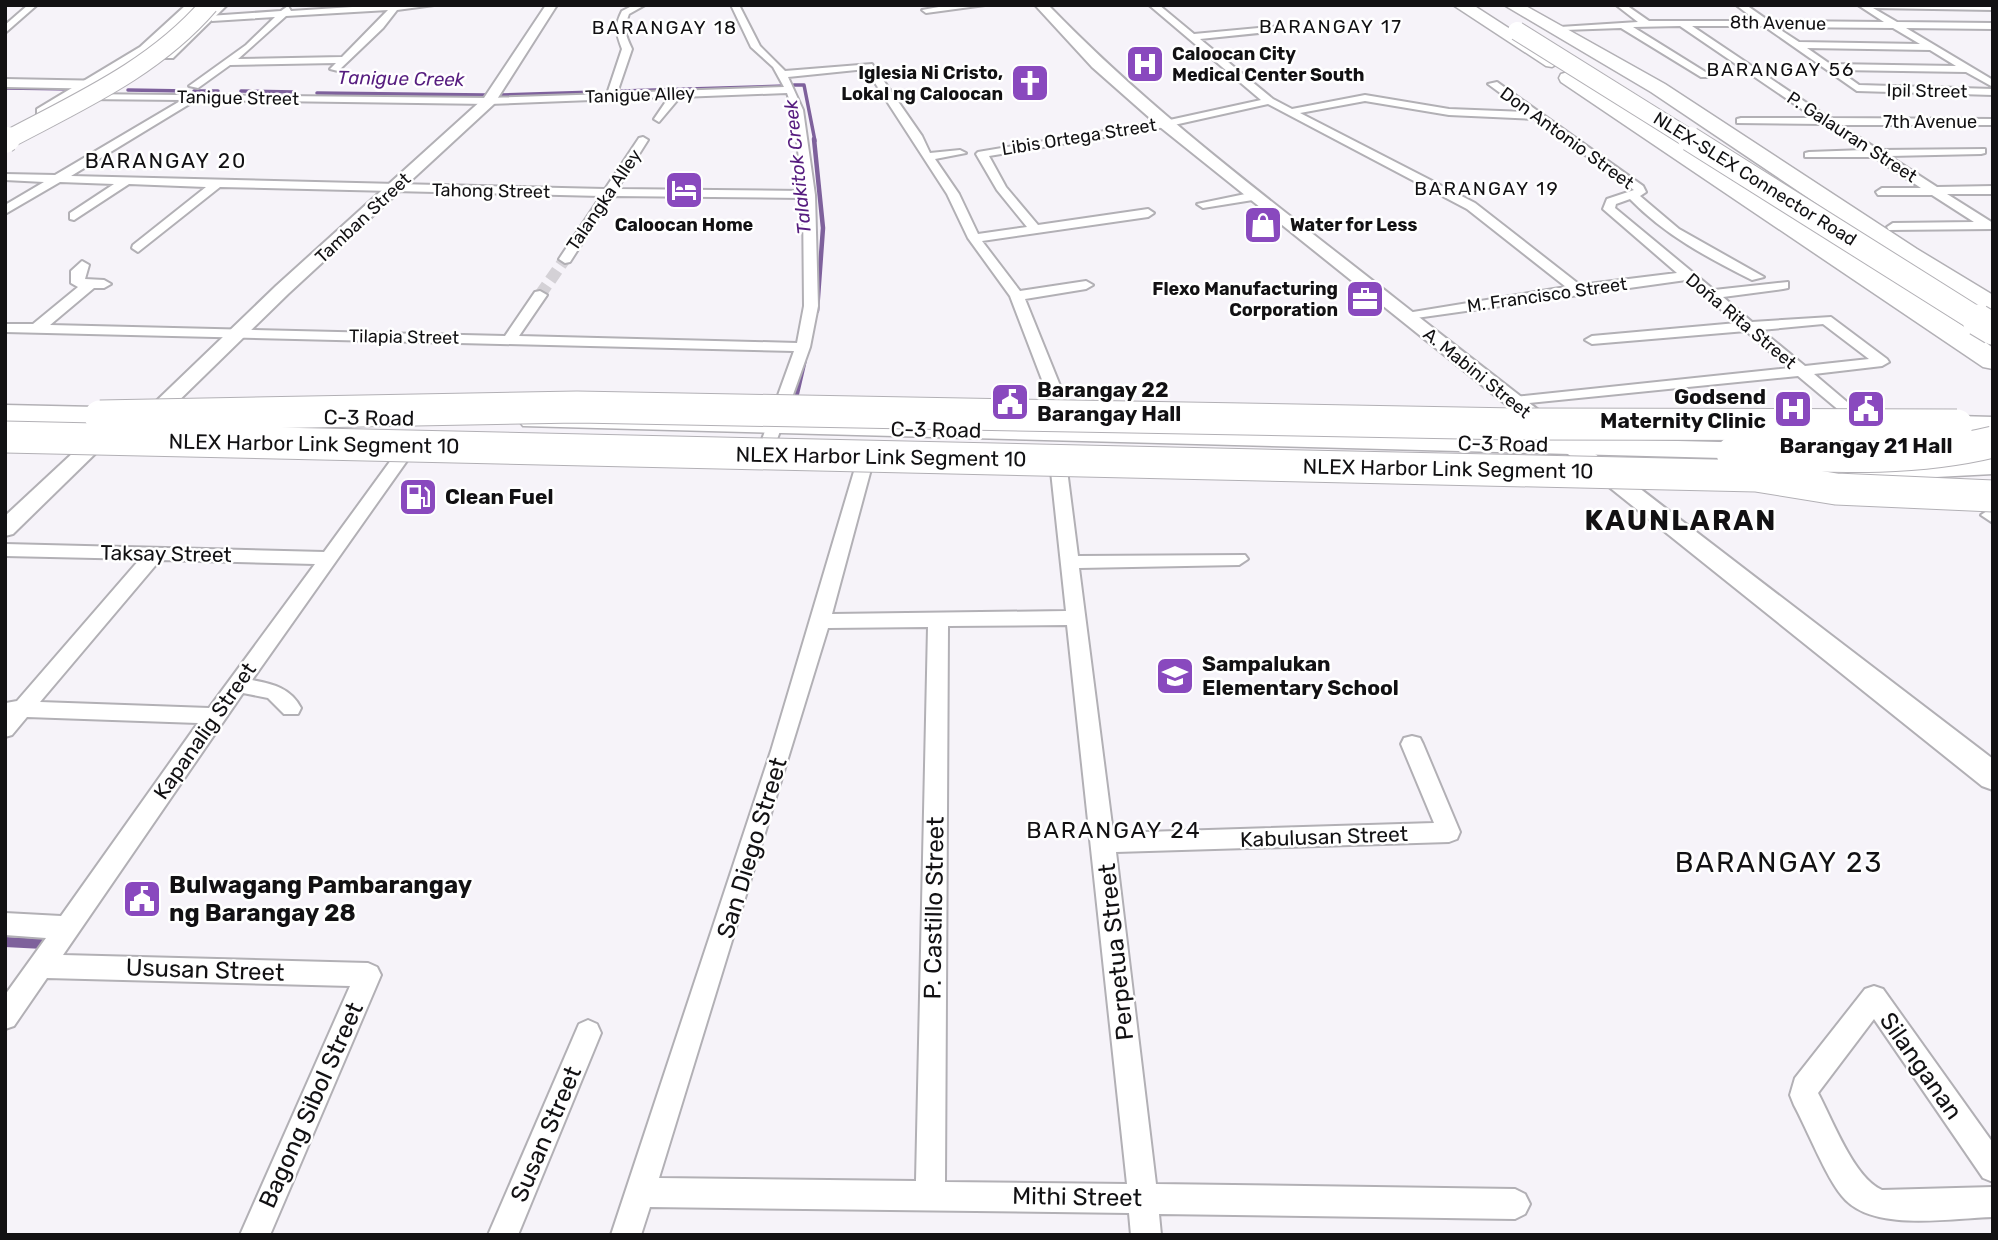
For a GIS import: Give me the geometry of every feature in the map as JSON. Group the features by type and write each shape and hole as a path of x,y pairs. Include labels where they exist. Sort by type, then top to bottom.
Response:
{"highway":[{"path":"1493,5 1658,88 1908,254 1993,303"},
{"path":"1469,7 1520,18 1706,124 1993,303"},
{"path":"1469,7 1993,337"},
{"path":"5,141 156,54 210,11"},
{"path":"1520,18 1567,78 1958,334 1993,361"},
{"name":"NLEX-SLEX Connector Road","path":"1520,18 1993,312"},
{"name":"NLEX-SLEX Connector Road","path":"1520,18 1993,329"},
{"path":"1865,258 1908,254"},
{"path":"97,429 590,407 1502,424 1993,426"},
{"name":"NLEX Harbor Link Segment 10","path":"5,413 97,429 1894,454 1958,450 1993,442"},
{"name":"NLEX Harbor Link Segment 10","path":"5,439 1756,476"},
{"path":"1904,456 1993,451"},
{"path":"525,468 803,467 1048,461"},
{"path":"1756,476 1901,471 1993,462"},
{"path":"1756,476 1992,509"}],"main road":[{"path":"5,148 98,86 165,34 194,5"},
{"path":"5,131 71,90 121,85 160,61 210,11 221,5"},
{"name":"A. Mabini Street","path":"1041,5 1097,64 1165,124 1567,445 1993,778"},
{"name":"C-3 Road","path":"5,413 155,413 1059,432 1567,445 1904,456 1993,462"},
{"name":"C-3 Road","path":"5,439 97,429 408,447 1993,486"}],"street":[{"path":"5,30 22,18 33,5"},
{"path":"210,11 430,5"},
{"name":"Tamban Street","path":"155,413 241,333 282,290 395,189 491,97 551,5"},
{"path":"611,96 627,49 618,37 618,31 625,13 641,5"},
{"path":"735,5 756,47 784,74 791,90 797,110 809,195 811,306 803,347 764,456"},
{"path":"926,10 981,5"},
{"path":"1153,5 1269,101 1471,206 1577,289"},
{"path":"1620,5 1647,24"},
{"path":"1740,5 1825,67 1969,69"},
{"path":"1857,5 1988,7"},
{"path":"1862,5 1993,84"},
{"path":"332,72 396,6"},
{"path":"5,210 194,92 288,9"},
{"path":"5,19 22,18"},
{"name":"8th Avenue","path":"1564,27 1682,23 1993,26"},
{"name":"P. Galauran Street","path":"1682,23 1877,154 1991,226"},
{"path":"1622,24 1704,75"},
{"path":"1192,37 1278,28"},
{"path":"1794,45 1931,47"},
{"path":"230,62 345,60"},
{"path":"784,74 869,66 953,194 974,239 1017,296 1057,398 1059,432"},
{"name":"Ipil Street","path":"1825,67 1862,90 1993,92"},
{"path":"5,83 71,90"},
{"name":"Don Antonio Street","path":"1493,84 1639,188 1636,193 1662,222 1691,242 1758,277"},
{"name":"Tanigue Street","path":"98,86 194,92 491,97"},
{"name":"Tanigue Alley","path":"491,97 791,90"},
{"path":"659,119 677,94"},
{"path":"1290,112 1365,98 1449,112 1536,116"},
{"name":"Libis Ortega Street","path":"1036,230 1001,188 982,154 1165,124 1269,101"},
{"name":"7th Avenue","path":"1741,121 1987,122"},
{"path":"1987,122 1993,129"},
{"name":"Talangka Alley","path":"565,259 643,140"},
{"path":"1809,155 1981,151"},
{"path":"927,157 960,153"},
{"name":"Tahong Street","path":"5,177 395,189 809,195"},
{"path":"74,216 125,182"},
{"path":"138,248 217,184"},
{"path":"1882,192 1993,190"},
{"name":"Doña Rita Street","path":"1636,193 1611,202 1609,209 1904,456"},
{"path":"1203,204 1255,196"},
{"path":"974,239 1148,213"},
{"path":"1893,228 1991,226"},
{"path":"36,329 97,284 77,281 82,265"},
{"name":"M. Francisco Street","path":"1408,317 1577,289 1687,276"},
{"path":"1017,296 1086,285"},
{"path":"1711,295 1783,285"},
{"path":"509,340 540,295"},
{"path":"1592,340 1826,320 1882,362"},
{"name":"Tilapia Street","path":"5,328 803,347"},
{"path":"1515,401 1882,362"},
{"path":"5,529 97,429"},
{"name":"Kapanalig Street","path":"5,1017 70,928 237,684 408,447"},
{"name":"San Diego Street","path":"626,1235 712,978 822,621 866,458"},
{"name":"Perpetua Street","path":"1048,461 1069,562 1104,843 1146,1235"},
{"name":"Taksay Street","path":"5,550 327,558"},
{"path":"5,729 14,710 155,554"},
{"path":"1069,562 1239,559"},
{"path":"822,621 1074,618"},
{"name":"P. Castillo Street","path":"930,1194 938,621"},
{"path":"237,684 274,692 291,708"},
{"path":"14,710 215,716"},
{"name":"Kabulusan Street","path":"1104,843 1449,832 1412,744"},
{"path":"5,924 70,928"},
{"name":"Ususan Street","path":"42,965 368,975"},
{"name":"Bagong Sibol Street","path":"255,1235 368,975"},
{"name":"Silanganan","path":"1993,1168 1874,998 1805,1088 1804,1095 1852,1186 1866,1199 1882,1205 1993,1202"},
{"name":"Susan Street","path":"503,1235 588,1033"},
{"name":"Mithi Street","path":"640,1192 1515,1204"}],"waterway":[{"name":"Talakitok Creek","path":"794,85 804,85 815,141"},
{"name":"Tanigue Creek","path":"622,91 785,86"},
{"name":"Tanigue Creek","path":"5,88 75,89"},
{"name":"Tanigue Creek","path":"128,90 187,91"},
{"name":"Tanigue Creek","path":"194,91 218,91"},
{"name":"Tanigue Creek","path":"241,91 295,92"},
{"name":"Tanigue Creek","path":"502,95 596,92"},
{"name":"Tanigue Creek","path":"317,93 485,95"},
{"name":"Talakitok Creek","path":"814,139 823,228 817,311"},
{"name":"Talakitok Creek","path":"794,403 804,360"},
{"path":"5,942 43,944"}],"tunnel":[{"path":"540,295 565,259"}],"place":[{"name":"Caloocan City Medical Center South","path":"1145,64"},
{"name":"Iglesia Ni Cristo, Lokal ng Caloocan","path":"1030,83"},
{"name":"Caloocan Home","path":"684,190"},
{"name":"Water for Less","path":"1263,225"},
{"name":"Flexo Manufacturing Corporation","path":"1365,299"},
{"name":"Barangay 22 Barangay Hall","path":"1010,402"},
{"name":"Godsend Maternity Clinic","path":"1793,409"},
{"name":"Barangay 21 Hall","path":"1866,409"},
{"name":"Clean Fuel","path":"418,497"},
{"name":"Sampalukan Elementary School","path":"1175,676"},
{"name":"Bulwagang Pambarangay ng Barangay 28","path":"142,899"}],"district":[{"name":"BARANGAY 17","path":"1331,26"},
{"name":"BARANGAY 18","path":"665,27"},
{"name":"BARANGAY 56","path":"1781,69"},
{"name":"BARANGAY 20","path":"166,161"},
{"name":"BARANGAY 19","path":"1487,188"},
{"name":"KAUNLARAN","path":"1681,520"},
{"name":"BARANGAY 24","path":"1114,830"},
{"name":"BARANGAY 23","path":"1779,862"}]}
